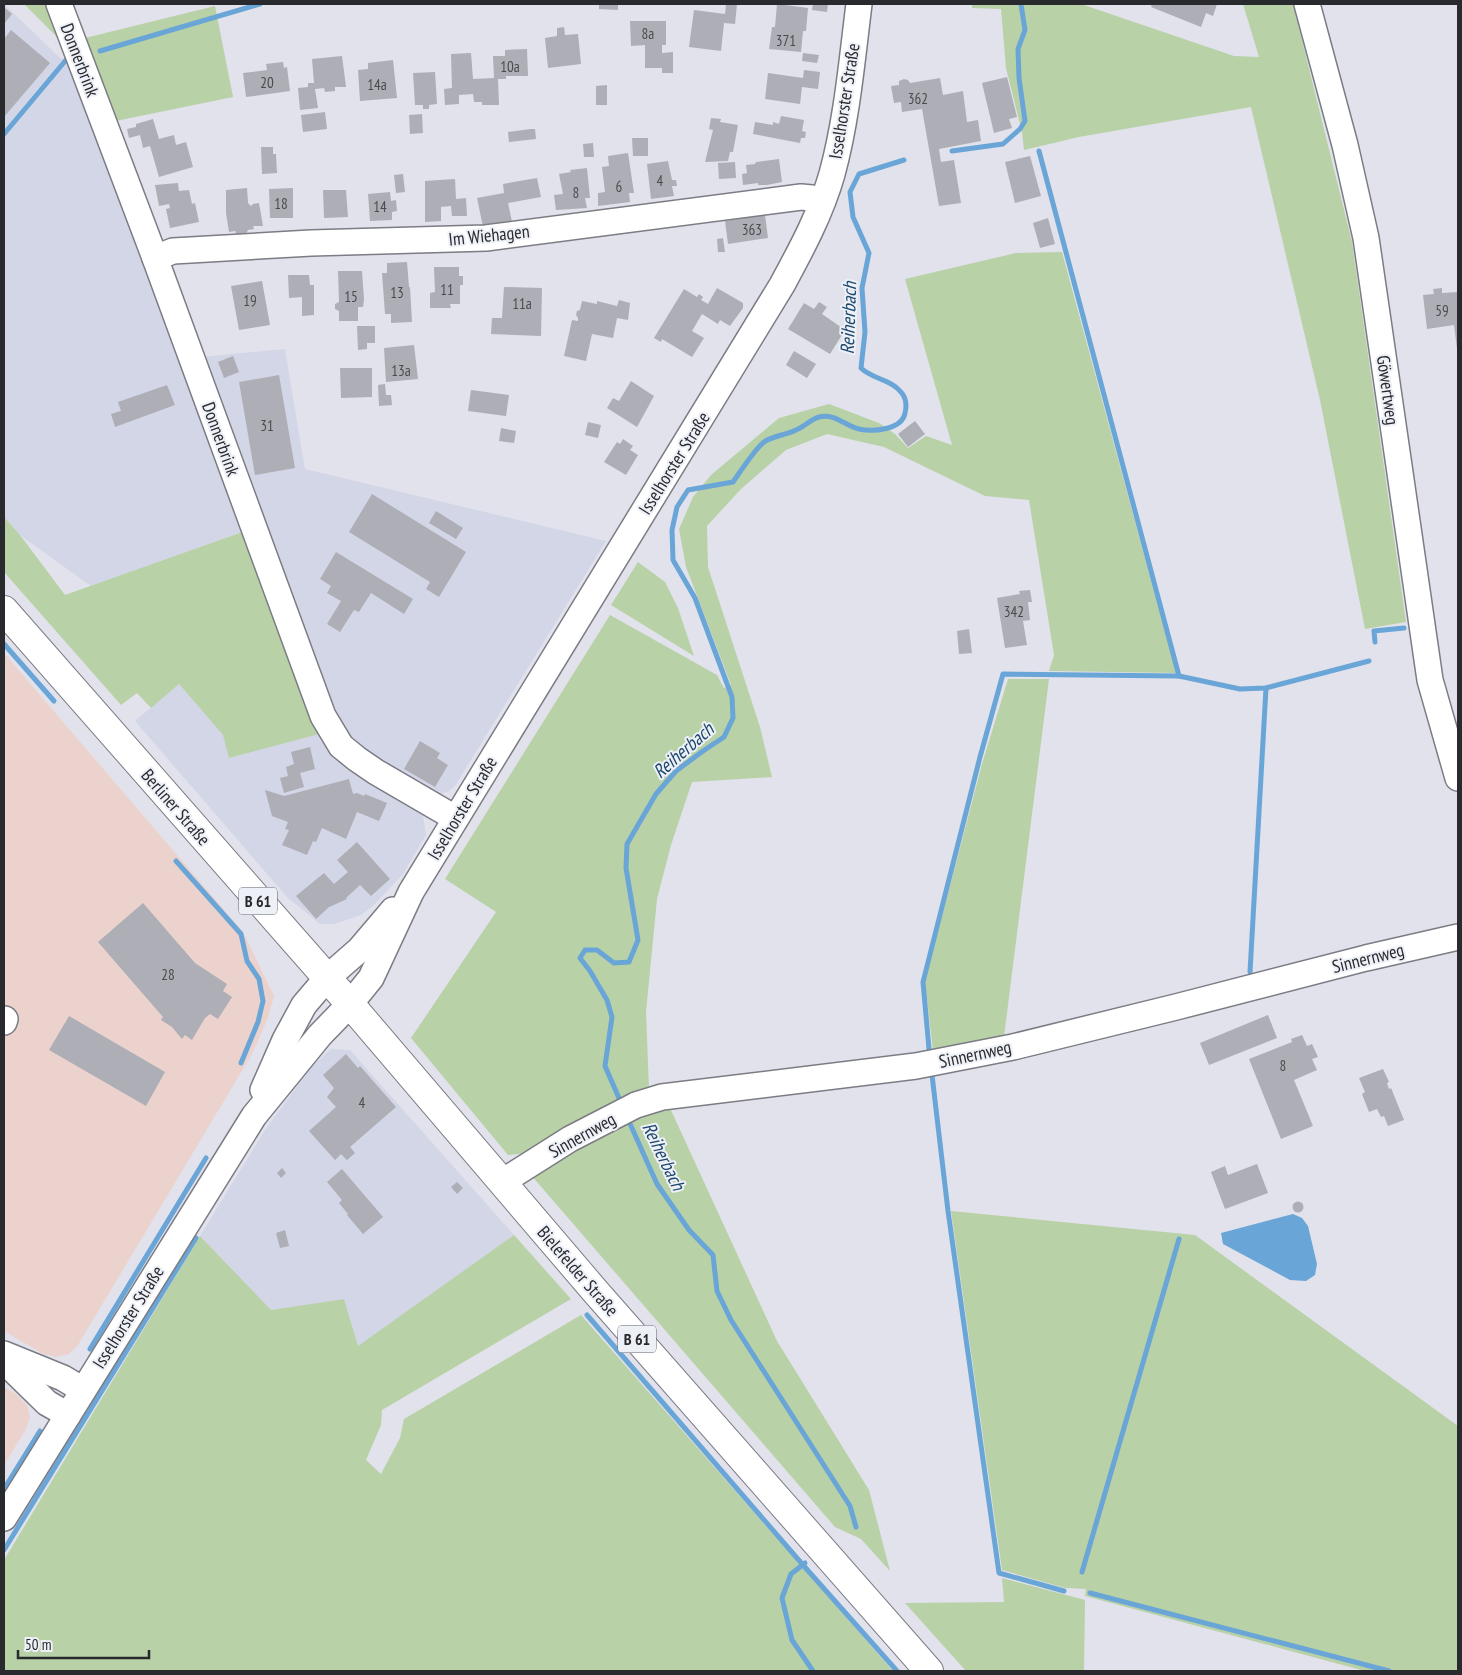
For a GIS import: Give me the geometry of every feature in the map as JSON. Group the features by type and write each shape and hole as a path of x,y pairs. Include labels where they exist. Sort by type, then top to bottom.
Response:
{"main road":[{"name":"Berliner Straße","path":"4,610 350,1004"},
{"name":"Bielefelder Straße","path":"350,1004 595,1291 929,1671"}],"street":[{"name":"Donnerbrink","path":"59,4 155,258 323,716 341,746 356,759 455,818"},
{"name":"Isselhorster Straße","path":"4,1518 254,1116 320,1035 350,1004 371,978 410,892 782,285 811,229 832,175 850,72 859,4"},
{"name":"Göwertweg","path":"1307,4 1345,145 1366,238 1430,680 1458,778"},
{"name":"Im Wiehagen","path":"155,258 173,251 486,238 801,197 822,201"},
{"name":"Isselhorster Straße","path":"254,1116 285,1040 304,1005 327,978 359,950 410,892"},
{"name":"Sinnernweg","path":"502,1182 570,1139 622,1112 662,1097 916,1066 1013,1047 1366,958 1458,937"},
{"path":"4,1354 63,1378 83,1390"},
{"path":"4,1361 47,1403 68,1415"}],"shaded area":[{"path":"4,4 60,58 72,60 248,530 91,586 20,535 4,517"},
{"path":"285,349 305,469 606,541 455,786 441,794 427,793 343,736 200,357"},
{"path":"4,653 243,932 274,996 268,1018 252,1054 78,1345 69,1354 56,1357 43,1354 4,1331"},
{"path":"179,684 223,735 323,733 422,808 426,835 403,874 374,905 361,915 334,924 320,924 287,897 135,721"},
{"path":"331,1049 350,1050 514,1235 358,1347 344,1299 271,1311 200,1236 265,1130 312,1066"},
{"path":"4,1387 16,1394 27,1405 30,1417 26,1429 4,1465"}],"green space":[{"path":"24,4 51,4 63,35 58,38"},
{"path":"972,4 1081,4 1234,56 1259,57 1243,4 1293,4 1352,242 1406,622 1365,629 1320,400 1251,107 1079,137 1024,150 1022,132 1006,68 1001,9 972,8"},
{"path":"215,6 233,97 111,122 81,39"},
{"path":"1062,252 1176,673 1049,671 1054,655 1029,500 985,496 884,447 827,434 786,450 741,489 707,526 708,567 760,727 772,777 692,782 671,845 657,899 646,1012 649,1089 528,1153 508,1155 411,1038 496,912 445,879 610,615 717,675 724,688 731,685 686,567 679,529 693,497 711,475 779,418 829,404 879,423 895,434 908,448 926,436 952,445 905,279 1016,253"},
{"path":"4,517 20,535 65,595 248,530 323,733 229,758 223,735 179,684 151,708 137,693 121,705 4,572"},
{"path":"638,562 665,582 678,608 694,656 611,605"},
{"path":"1008,679 1049,679 1004,1037 933,1051 925,981 982,764"},
{"path":"670,1108 777,1341 869,1490 890,1571 861,1539 835,1527 531,1175 637,1115"},
{"path":"951,1211 1195,1235 1458,1426 1458,1671 1365,1671 1085,1596 1086,1589 1065,1588 1002,1570"},
{"path":"514,1235 571,1299 382,1410 381,1425 366,1460 381,1474 400,1438 404,1419 581,1315 893,1671 4,1671 4,1560 200,1236 271,1310 344,1299 358,1346"},
{"path":"1002,1578 1085,1600 1084,1671 966,1671 905,1603 1004,1602"}],"water":[{"path":"1293,1214 1302,1218 1308,1226 1317,1264 1315,1275 1306,1281 1290,1280 1223,1244 1221,1233"}],"building":[{"path":"599,4 618,4 618,10 599,9"},
{"path":"726,4 737,4 735,24 724,23 721,51 689,47 694,10 725,14"},
{"path":"777,4 808,8 806,31 803,31 801,52 769,49 772,27 775,27"},
{"path":"813,4 828,4 827,12 812,10"},
{"path":"1152,4 1217,4 1213,16 1206,13 1201,27 1151,7"},
{"path":"4,7 12,14 4,24"},
{"path":"630,21 666,21 666,45 662,45 662,53 673,52 673,73 662,73 662,68 645,68 645,45 631,46"},
{"path":"564,27 565,35 578,34 581,64 548,68 545,38 557,36 557,28"},
{"path":"11,30 50,63 4,117 4,39"},
{"path":"527,49 528,76 506,76 506,79 498,79 499,105 482,105 482,102 474,102 473,94 459,95 459,104 445,105 444,89 452,88 451,54 471,53 473,79 494,78 493,56 505,56 505,50"},
{"path":"803,53 819,55 817,63 802,61"},
{"path":"342,56 346,87 335,87 335,91 325,92 324,88 315,89 318,108 300,110 298,88 308,87 308,83 314,83 312,59"},
{"path":"393,60 397,98 360,101 358,70 368,69 368,63"},
{"path":"283,62 284,68 287,67 290,91 246,97 243,73 267,70 266,64"},
{"path":"804,70 820,72 818,89 802,87 800,104 765,99 768,73 803,78"},
{"path":"435,72 437,104 429,105 429,109 423,109 423,105 415,105 413,73"},
{"path":"1007,77 1017,117 1009,119 1012,128 994,133 982,83"},
{"path":"940,78 943,95 963,91 967,122 978,120 981,141 939,149 941,162 954,160 961,203 939,206 922,109 902,112 901,102 894,103 891,86 899,85 899,81 904,79 910,83"},
{"path":"607,85 607,105 596,105 596,86"},
{"path":"325,112 327,129 303,132 301,115"},
{"path":"422,114 423,133 410,134 409,115"},
{"path":"781,116 804,120 802,131 806,132 805,138 801,138 800,143 753,134 755,122 779,124"},
{"path":"711,118 721,119 720,122 738,125 733,152 730,152 728,161 705,162 713,130 709,129"},
{"path":"153,119 159,139 174,135 176,145 186,142 193,167 159,177 150,146 143,148 140,135 129,138 127,129"},
{"path":"535,129 536,139 509,142 508,132"},
{"path":"632,138 648,138 648,156 633,156"},
{"path":"593,143 594,157 584,157 583,144"},
{"path":"261,147 273,147 273,154 276,154 277,173 262,174"},
{"path":"628,153 634,193 629,193 630,202 598,206 598,193 605,192 602,167 609,166 608,156"},
{"path":"1030,156 1041,196 1015,203 1005,162"},
{"path":"779,159 782,182 767,185 758,185 758,183 743,185 742,174 747,173 746,165"},
{"path":"668,161 672,180 676,180 677,186 672,186 674,196 651,199 647,164"},
{"path":"735,162 736,178 719,179 718,163"},
{"path":"587,168 590,198 585,198 587,208 556,210 554,195 563,194 559,174 571,172 570,170"},
{"path":"403,174 405,192 396,193 394,175"},
{"path":"537,178 541,197 508,203 512,222 483,227 477,198 504,193 503,184"},
{"path":"455,179 456,199 466,198 467,216 452,216 451,206 441,207 441,221 425,222 425,181"},
{"path":"178,183 179,191 189,190 192,204 195,203 199,222 170,228 166,209 170,208 169,204 159,206 155,185"},
{"path":"247,188 248,203 251,206 259,203 263,226 253,226 254,229 248,230 246,234 237,235 235,231 229,232 226,213 226,190"},
{"path":"293,188 293,218 270,218 269,189"},
{"path":"323,190 346,190 348,217 324,218"},
{"path":"390,192 391,201 396,200 397,211 392,212 392,220 370,221 368,194"},
{"path":"749,212 756,212 757,216 765,215 768,238 728,244 725,221 750,217"},
{"path":"1048,218 1055,244 1040,248 1033,223"},
{"path":"723,238 725,252 718,252 717,239"},
{"path":"407,262 412,322 391,323 391,314 385,314 382,273 387,273 387,263"},
{"path":"434,267 459,267 459,276 463,276 463,285 460,285 460,304 450,304 451,308 430,308 430,293 435,292"},
{"path":"338,271 362,271 364,299 363,307 358,307 358,321 339,321 339,311 335,309 335,304 339,302"},
{"path":"288,275 309,275 310,285 314,285 314,315 302,316 302,297 289,298"},
{"path":"262,281 270,325 239,330 231,286"},
{"path":"504,287 542,288 541,336 491,334 492,318 502,318"},
{"path":"717,288 743,303 743,308 730,326 720,320 718,324 702,314 692,331 704,338 692,357 662,339 661,342 654,338 684,289 697,297 699,294 703,297 701,300 708,304"},
{"path":"1442,288 1442,293 1458,292 1458,349 1454,325 1427,329 1423,295 1434,294 1433,289"},
{"path":"619,300 630,303 628,320 617,318 613,338 592,334 586,361 564,356 572,320 578,321 576,315 577,311 580,310 582,301 597,304 597,301 617,306"},
{"path":"819,302 827,307 822,314 845,330 830,354 788,329 804,303 814,309"},
{"path":"357,326 375,326 375,343 367,343 367,349 358,350"},
{"path":"414,345 418,379 386,382 384,348"},
{"path":"794,351 816,364 807,378 786,365"},
{"path":"233,356 239,372 224,378 218,362"},
{"path":"340,368 372,368 372,397 341,398"},
{"path":"279,375 295,468 255,475 239,382"},
{"path":"631,381 654,396 637,427 607,408 613,398 619,401"},
{"path":"385,384 386,395 391,395 392,405 379,406 378,385"},
{"path":"167,385 175,405 115,427 111,414 121,411 118,402"},
{"path":"471,390 509,395 506,416 468,411"},
{"path":"915,421 925,434 908,447 898,434"},
{"path":"588,422 601,425 598,438 585,435"},
{"path":"501,428 516,431 514,443 499,441"},
{"path":"623,439 633,446 630,450 638,455 626,475 604,462 617,442 620,444"},
{"path":"372,494 466,552 439,597 426,589 430,582 349,532"},
{"path":"436,511 463,528 456,539 429,523"},
{"path":"336,552 413,599 404,614 371,593 359,612 354,610 340,632 327,624 341,601 327,593 331,586 320,579"},
{"path":"1030,590 1032,602 1028,602 1030,620 1023,621 1027,645 1005,648 997,598 1020,594 1019,591"},
{"path":"969,629 972,653 959,654 957,631"},
{"path":"420,741 440,753 437,758 448,765 435,787 404,769"},
{"path":"310,747 315,769 300,773 304,787 284,793 280,778 288,776 286,767 294,764 291,752"},
{"path":"349,779 353,794 357,793 364,796 365,794 387,803 379,821 357,812 346,839 322,828 316,842 313,841 307,855 282,845 289,830 285,829 288,822 272,816 265,790 284,796"},
{"path":"357,842 390,879 371,896 360,885 347,899 329,907 316,919 296,896 324,873 334,884 348,872 337,860"},
{"path":"143,903 195,963 227,984 223,991 232,997 218,1019 210,1014 205,1018 192,1040 185,1035 182,1039 172,1027 161,1020 163,1017 98,942"},
{"path":"1268,1015 1277,1038 1209,1065 1200,1043"},
{"path":"69,1016 165,1072 146,1106 49,1050"},
{"path":"1302,1035 1307,1046 1312,1044 1318,1057 1312,1059 1317,1070 1294,1080 1313,1126 1281,1139 1249,1059 1292,1042 1291,1039"},
{"path":"346,1054 358,1068 360,1066 396,1107 350,1147 355,1153 347,1160 341,1154 335,1160 309,1131 336,1107 327,1097 334,1088 323,1075"},
{"path":"1383,1069 1389,1082 1387,1083 1389,1089 1391,1088 1404,1120 1388,1126 1384,1116 1381,1117 1377,1109 1369,1112 1362,1094 1365,1092 1359,1078"},
{"path":"1257,1164 1268,1193 1225,1209 1211,1172 1225,1166 1228,1175"},
{"path":"282,1168 286,1173 281,1178 277,1173"},
{"path":"342,1169 383,1217 363,1234 347,1215 339,1203 342,1200 327,1182"},
{"path":"457,1182 463,1188 457,1194 451,1187"},
{"path":"1296,1202 1300,1202 1303,1207 1302,1211 1296,1212 1293,1209 1293,1205"},
{"path":"285,1230 289,1246 280,1248 276,1233"}],"waterway":[{"path":"100,51 260,4"},
{"name":"Reiherbach","path":"952,151 1003,144 1020,129 1025,121 1019,78 1018,49 1025,30 1021,4"},
{"path":"4,134 66,60"},
{"path":"1039,151 1179,676"},
{"name":"Reiherbach","path":"622,1105 605,1066 612,1017 607,1000 580,958 585,950 597,950 614,963 629,962 638,940 626,868 627,844 656,794 676,771 724,737 733,718 732,697 695,598 673,560 672,530 677,507 688,490 733,482 760,445 771,438 799,429 816,418 830,417 859,429 872,430 893,426 903,419 906,404 902,393 896,387 870,375 861,368 865,332 862,288 869,253 853,217 850,192 859,174 904,160"},
{"path":"1375,642 1374,631 1404,628"},
{"path":"4,644 54,701"},
{"path":"929,1049 923,982 1003,674 1179,676 1240,689 1266,688 1369,661"},
{"path":"1250,972 1266,688"},
{"path":"176,861 241,934 247,961 259,979 263,1001 258,1022 241,1063"},
{"path":"932,1075 948,1211 999,1573 1064,1591"},
{"name":"Reiherbach","path":"627,1117 657,1184 689,1230 713,1255 717,1291 731,1320 850,1506 856,1527"},
{"path":"90,1349 206,1158"},
{"path":"4,1550 196,1238"},
{"path":"1082,1572 1179,1239"},
{"path":"587,1315 897,1671"},
{"path":"4,1489 40,1431"},
{"name":"Reiherbach","path":"805,1563 791,1574 782,1598 792,1640 813,1671"},
{"path":"1090,1593 1389,1671"}]}
